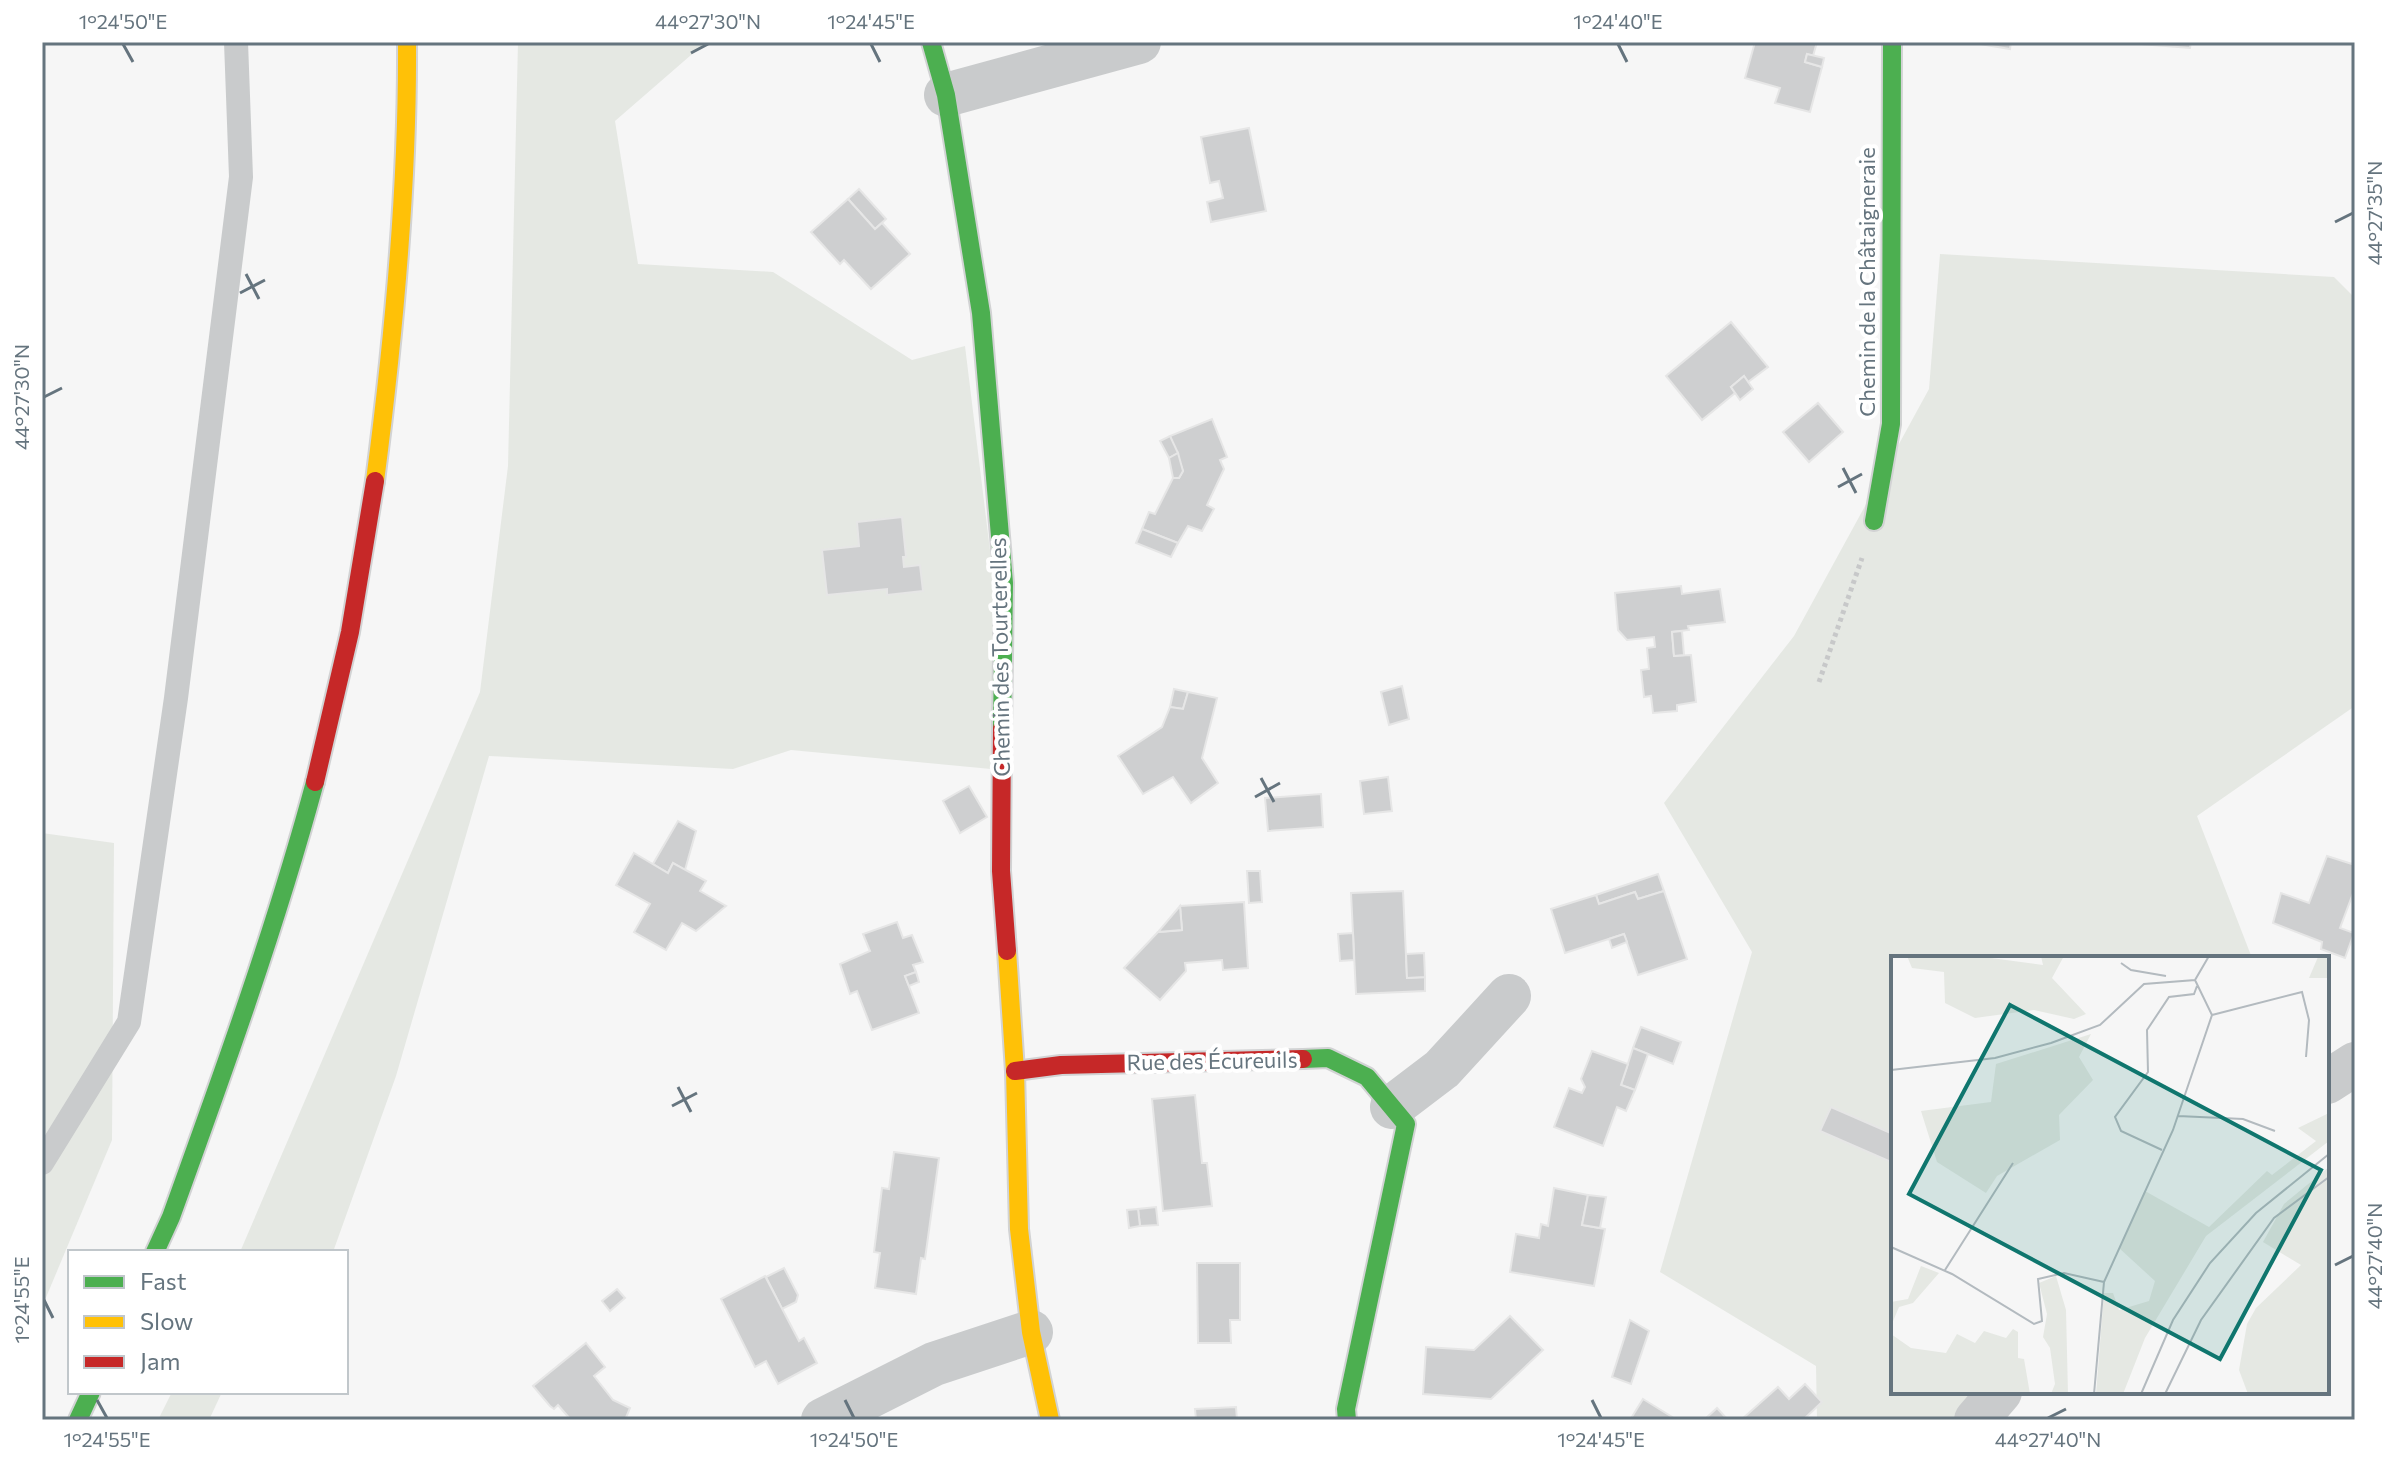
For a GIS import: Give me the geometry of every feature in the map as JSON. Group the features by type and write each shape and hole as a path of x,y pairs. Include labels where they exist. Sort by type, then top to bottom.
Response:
{"street":[{"path":"156,1250 171,1217 252,993 320,768 368,545 395,321 408,84 407,42"},
{"name":"Chemin des Tourterelles","path":"931,42 946,95 981,313 1004,583 1001,871 1015,1071 1019,1229 1031,1332 1050,1420"},
{"path":"946,95 1139,42"},
{"name":"Chemin de la Châtaigneraie","path":"1874,521 1891,424 1892,42"},
{"path":"1392,1107 1442,1069 1509,996"},
{"name":"Rue des Écureuils","path":"1015,1071 1061,1065 1328,1058 1367,1077 1406,1124 1346,1409 1347,1420"},
{"path":"2329,1081 2355,1064"},
{"path":"823,1420 934,1364 1031,1332"},
{"path":"78,1420 90,1394"},
{"path":"1976,1420 1998,1394"}],"lane":[{"path":"42,1163 129,1022 176,698 241,177 236,42"}],"path":[{"path":"1819,682 1874,521"}],"shaded area":[{"path":"518,42 706,42 615,121 638,264 773,272 912,360 965,346 994,583 991,769 791,750 733,769 489,756 396,1076 334,1250 241,1250 480,692 508,466"},
{"path":"1940,254 2334,277 2355,298 2355,706 2197,816 2251,956 1891,956 1891,1394 1989,1394 1959,1420 1817,1420 1816,1366 1660,1272 1752,952 1664,803 1794,636 1929,389"},
{"path":"42,833 114,843 112,1140 42,1307"},
{"path":"171,1394 221,1394 209,1420 158,1420"}],"building":[{"path":"1755,42 1817,42 1813,56 1807,54 1805,62 1822,67 1810,112 1775,103 1780,88 1745,78"},
{"path":"1968,42 2011,42 2010,49"},
{"path":"2114,42 2191,42 2190,48"},
{"path":"1807,54 1824,58 1822,67 1805,62"},
{"path":"1249,128 1266,211 1211,222 1207,202 1223,198 1219,181 1210,183 1201,137"},
{"path":"859,189 886,219 875,229 848,199"},
{"path":"848,199 875,229 882,223 910,254 871,289 844,260 840,264 811,232"},
{"path":"1731,322 1768,367 1748,382 1744,376 1731,387 1735,393 1702,420 1666,376"},
{"path":"1744,376 1753,389 1740,400 1731,387"},
{"path":"1818,403 1843,432 1809,462 1783,432"},
{"path":"1212,419 1227,457 1220,460 1224,469 1207,505 1214,509 1202,531 1188,526 1178,543 1142,529 1149,512 1155,514 1173,478 1179,478 1183,471 1170,436"},
{"path":"1170,436 1178,453 1169,458 1160,441"},
{"path":"1178,453 1183,471 1179,478 1173,478 1169,458"},
{"path":"902,517 904,567 920,565 923,591 887,595 887,589 827,595 822,550 859,546 857,522"},
{"path":"1142,529 1178,543 1171,557 1136,543"},
{"path":"1681,586 1682,594 1720,589 1725,622 1688,626 1689,630 1672,632 1674,656 1691,655 1696,702 1677,705 1677,711 1653,713 1651,696 1644,697 1641,670 1649,669 1647,648 1655,647 1654,637 1627,640 1618,630 1615,593"},
{"path":"1682,631 1684,655 1674,656 1672,632"},
{"path":"1402,686 1409,719 1389,725 1381,692"},
{"path":"1174,689 1188,692 1183,709 1170,707"},
{"path":"1188,692 1217,698 1202,758 1218,783 1191,803 1173,777 1143,794 1118,756 1162,727 1170,707 1183,709"},
{"path":"1388,777 1392,811 1364,814 1360,781"},
{"path":"969,786 987,817 960,833 943,801"},
{"path":"1321,794 1323,827 1268,831 1265,798"},
{"path":"678,821 696,831 685,870 673,863 668,873 653,864"},
{"path":"634,853 668,873 673,863 706,881 700,891 726,906 696,931 682,923 666,950 634,932 650,904 616,885"},
{"path":"2327,856 2352,864 2355,858 2355,888 2340,928 2354,933 2345,958 2321,949 2322,942 2273,923 2281,893 2309,903"},
{"path":"1247,871 1260,871 1262,902 1249,903"},
{"path":"1658,874 1664,891 1638,899 1635,892 1599,904 1596,895"},
{"path":"1403,891 1407,978 1425,977 1425,991 1356,994 1351,893"},
{"path":"1664,891 1687,959 1638,975 1624,934 1565,953 1551,909 1596,895 1599,904 1635,892 1638,899"},
{"path":"1244,902 1248,968 1223,970 1222,960 1185,963 1186,971 1160,1000 1124,968 1158,932 1182,930 1180,906"},
{"path":"1180,906 1182,930 1158,932"},
{"path":"897,922 903,938 912,935 923,962 913,965 916,972 905,976 919,1013 872,1030 857,991 850,994 840,964 870,951 863,934"},
{"path":"1353,933 1354,960 1340,961 1338,934"},
{"path":"1624,934 1627,942 1612,948 1609,939"},
{"path":"1424,953 1425,977 1407,978 1406,954"},
{"path":"916,972 919,982 909,986 905,976"},
{"path":"1641,1027 1681,1042 1673,1064 1633,1048"},
{"path":"1633,1048 1648,1054 1635,1090 1621,1085"},
{"path":"1592,1051 1628,1064 1621,1085 1635,1090 1626,1111 1617,1107 1603,1146 1554,1127 1569,1088 1582,1093 1585,1087 1581,1079"},
{"path":"1195,1095 1202,1163 1207,1163 1212,1206 1163,1211 1152,1099"},
{"path":"1831,1107 1891,1133 1891,1162 1820,1131"},
{"path":"894,1152 939,1158 925,1259 921,1258 916,1294 875,1288 880,1253 874,1252 882,1188 889,1189"},
{"path":"1554,1188 1588,1195 1582,1225 1605,1229 1594,1286 1510,1272 1516,1234 1539,1238 1541,1224 1548,1226"},
{"path":"1588,1195 1606,1197 1600,1228 1582,1225"},
{"path":"1156,1207 1158,1225 1140,1226 1138,1209"},
{"path":"1138,1209 1140,1226 1129,1228 1127,1210"},
{"path":"1197,1263 1240,1263 1240,1320 1230,1320 1231,1343 1198,1343"},
{"path":"784,1268 798,1295 796,1302 782,1309 766,1277"},
{"path":"765,1276 799,1341 804,1338 817,1363 778,1384 766,1361 755,1367 721,1299"},
{"path":"617,1289 625,1298 610,1311 602,1301"},
{"path":"1510,1316 1543,1350 1491,1399 1423,1394 1426,1347 1474,1350"},
{"path":"1630,1320 1649,1331 1631,1384 1612,1377"},
{"path":"586,1343 605,1367 594,1376 613,1400 630,1408 625,1420 571,1420 558,1405 554,1409 550,1406 533,1386"},
{"path":"1805,1384 1822,1402 1803,1420 1741,1420 1778,1387 1789,1399"},
{"path":"1643,1399 1677,1420 1630,1420"},
{"path":"1236,1407 1237,1420 1196,1420 1195,1409"},
{"path":"1717,1408 1728,1420 1704,1420"}],"traffic: fast":[{"path":"931,42 946,95 981,313 1004,583 1002,728"},
{"path":"1874,521 1891,424 1892,42"},
{"path":"156,1250 171,1217 248,1001 315,782"},
{"path":"1303,1059 1328,1058 1367,1077 1406,1124 1346,1409 1347,1420"},
{"path":"78,1420 90,1394"}],"traffic: slow":[{"path":"375,481 398,262 405,152 407,42"},
{"path":"1007,951 1015,1071 1019,1229 1031,1332 1050,1420"}],"traffic: jam":[{"path":"315,782 350,632 375,481"},
{"path":"1002,728 1001,871 1007,951"},
{"path":"1015,1071 1061,1065 1303,1059"}]}
